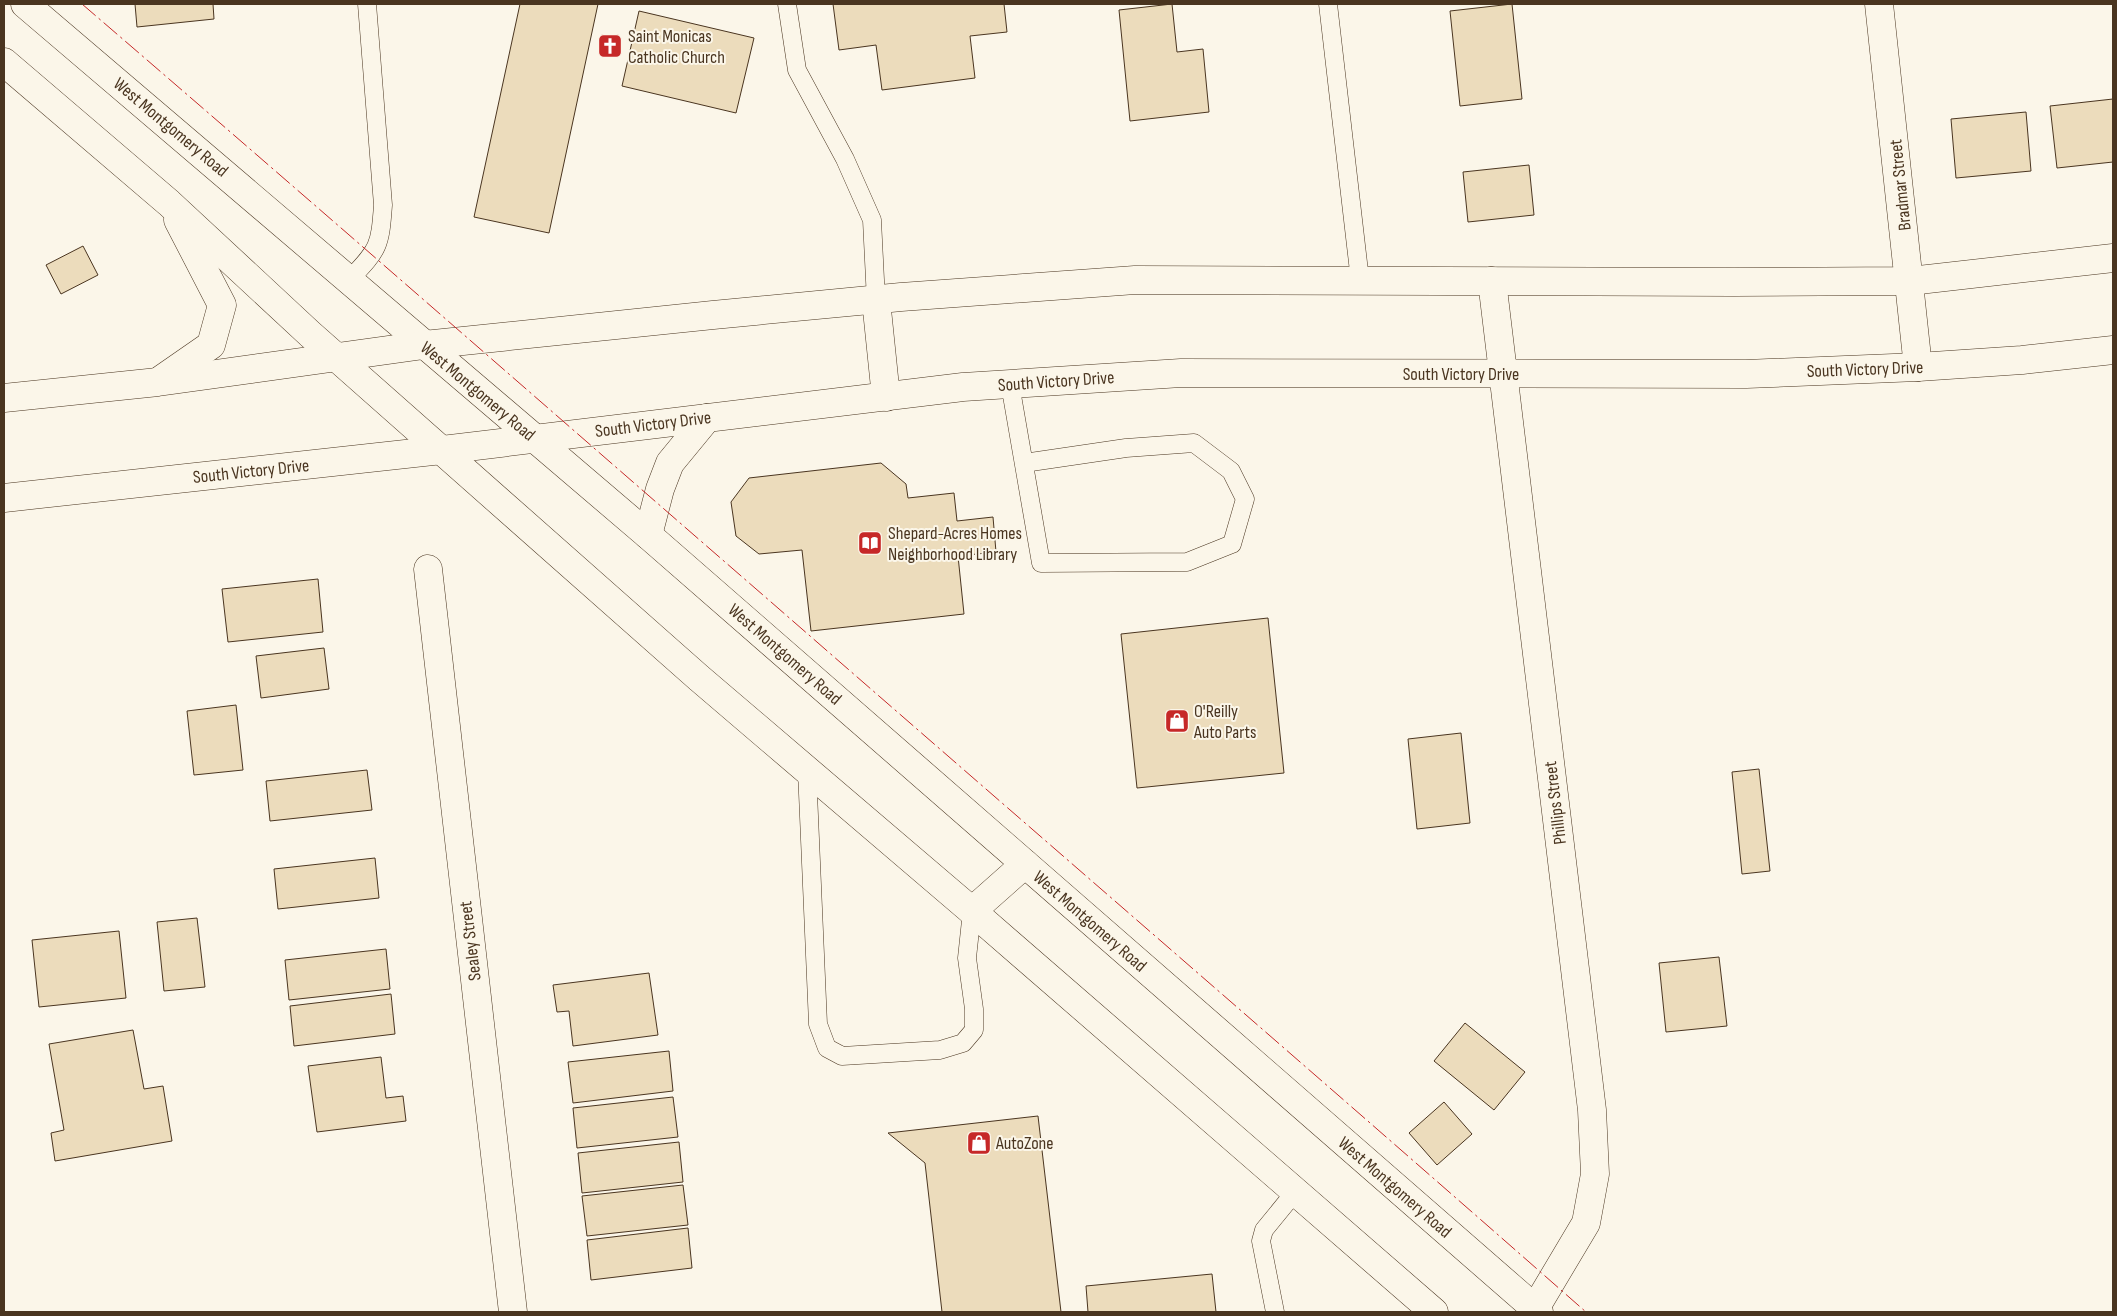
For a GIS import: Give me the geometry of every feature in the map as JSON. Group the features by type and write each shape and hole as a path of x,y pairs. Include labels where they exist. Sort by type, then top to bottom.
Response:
{"main road":[{"name":"West Montgomery Road","path":"25,4 350,279 424,345 648,535 1536,1311"},
{"name":"Bradmar Street","path":"1880,4 1918,367"},
{"path":"4,62 170,204 338,358 699,678 972,911 1434,1312"},
{"path":"158,382 211,346 222,305 170,204"},
{"path":"4,398 158,382 424,345 876,300 1135,280 1910,280 2113,258"},
{"name":"Phillips Street","path":"1492,281 1591,1100 1595,1174 1586,1223 1536,1311"},
{"path":"876,300 886,397"},
{"name":"South Victory Drive","path":"4,498 442,450 963,387 1182,374 1746,374 1918,367 2022,360 2113,350"},
{"path":"648,535 660,489 670,463 707,418"},
{"name":"Sealey Street","path":"428,569 512,1312"},
{"path":"972,911 1025,864"}],"lane":[{"path":"350,279 374,252 381,236 382,205 366,4"},
{"path":"787,4 797,70 845,159 872,220 876,300"},
{"path":"1328,4 1360,280"},
{"path":"1010,384 1041,563 1187,562 1232,544 1245,499 1231,471 1194,443 1126,448 1024,462"},
{"path":"807,770 818,1024 827,1048 842,1056 940,1050 963,1043 974,1030 974,1009 967,958 972,911"},
{"path":"1275,1312 1261,1241 1264,1230 1295,1192"}],"building":[{"path":"135,4 213,4 214,19 137,27"},
{"path":"520,4 598,4 549,233 474,217"},
{"path":"833,4 1004,4 1007,32 970,36 975,78 882,90 876,45 839,50"},
{"path":"1172,4 1177,52 1203,49 1209,112 1130,121 1119,10"},
{"path":"1512,4 1522,99 1460,106 1450,11"},
{"path":"639,11 754,38 736,113 622,86"},
{"path":"2113,99 2113,162 2057,168 2050,106"},
{"path":"2026,112 2031,171 1956,178 1951,119"},
{"path":"1529,165 1534,215 1468,222 1463,172"},
{"path":"83,246 98,275 61,294 46,265"},
{"name":"Shepard-Acres Homes Neighborhood Library","path":"881,463 906,484 908,498 954,493 957,521 993,517 996,552 958,556 964,614 811,631 802,550 759,554 736,536 731,502 749,478"},
{"path":"318,579 323,632 228,642 222,589"},
{"path":"1268,618 1284,773 1137,788 1121,634"},
{"path":"324,648 329,689 261,698 256,656"},
{"path":"236,705 243,770 194,775 187,711"},
{"path":"1461,733 1470,823 1417,829 1408,739"},
{"path":"1759,769 1770,871 1742,874 1732,772"},
{"path":"367,770 372,810 270,821 266,781"},
{"path":"375,858 379,898 278,909 274,869"},
{"path":"197,918 205,987 164,991 157,922"},
{"path":"119,931 126,998 39,1007 32,940"},
{"path":"386,949 390,989 289,1000 285,960"},
{"path":"1719,957 1727,1026 1666,1032 1659,963"},
{"path":"649,973 658,1035 573,1046 569,1011 557,1012 553,985"},
{"path":"391,994 395,1034 294,1046 290,1006"},
{"path":"1465,1023 1525,1072 1494,1110 1434,1061"},
{"path":"133,1030 144,1089 163,1086 172,1141 55,1161 51,1133 64,1130 49,1044"},
{"path":"669,1051 673,1091 573,1103 568,1062"},
{"path":"381,1057 386,1098 403,1096 406,1121 317,1132 308,1066"},
{"path":"673,1097 678,1137 577,1148 573,1108"},
{"path":"1444,1102 1472,1134 1437,1165 1409,1133"},
{"path":"1038,1116 1061,1312 942,1312 925,1163 888,1133"},
{"path":"679,1142 683,1182 582,1193 578,1153"},
{"path":"683,1185 688,1225 587,1236 582,1196"},
{"path":"688,1228 692,1268 591,1280 587,1240"},
{"path":"1212,1274 1216,1312 1088,1312 1086,1286"}],"power":[{"path":"82,4 1586,1312"}],"place":[{"name":"Saint Monicas Catholic Church","path":"610,46"},
{"name":"Shepard-Acres Homes Neighborhood Library","path":"870,543"},
{"name":"O'Reilly Auto Parts","path":"1177,721"},
{"name":"AutoZone","path":"979,1143"}]}
